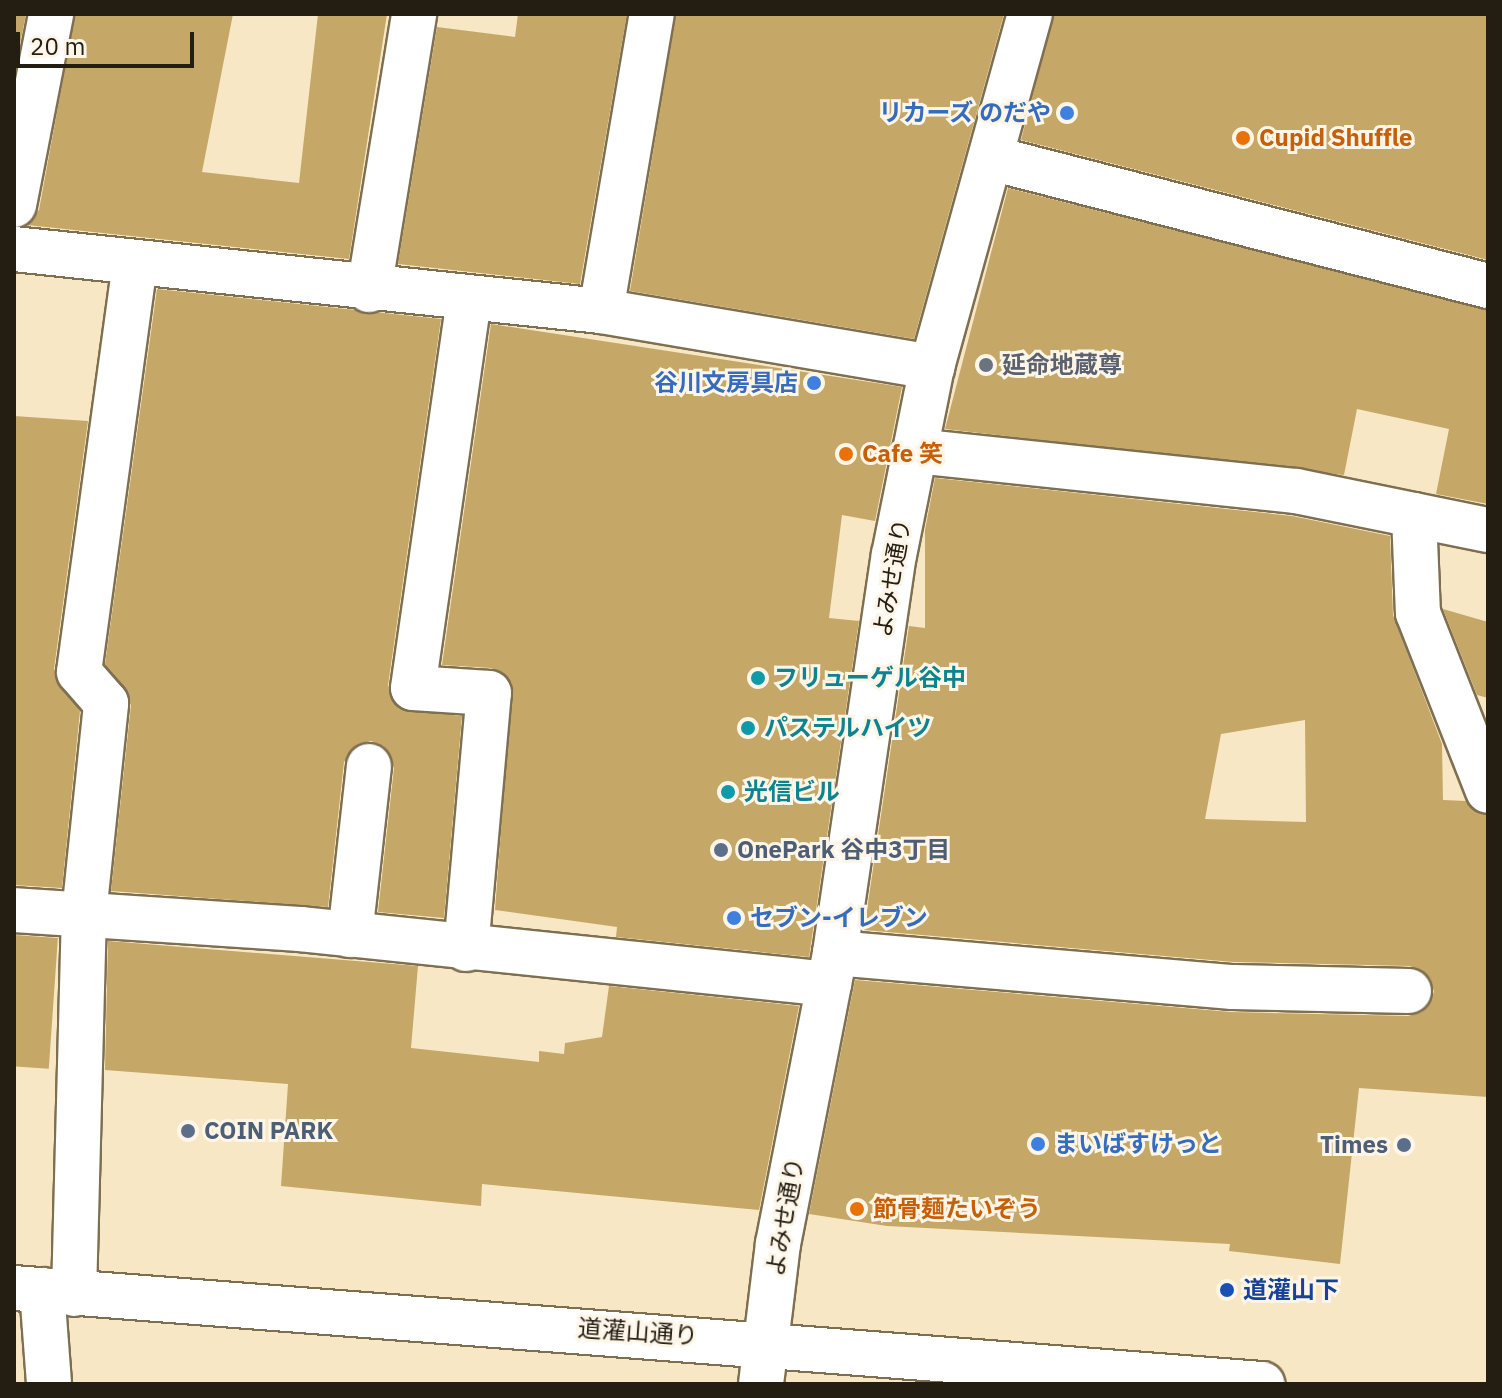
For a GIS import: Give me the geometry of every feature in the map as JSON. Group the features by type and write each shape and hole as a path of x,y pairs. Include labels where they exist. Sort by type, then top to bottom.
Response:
{"street":[{"path":"14,205 51,14"},
{"path":"369,290 414,14"},
{"path":"601,311 652,14"},
{"name":"よみせ通り","path":"761,1384 778,1244 832,968 915,451 932,367 1030,14"},
{"path":"991,158 1488,286"},
{"path":"14,249 369,290 601,311 932,367"},
{"path":"49,1384 44,1291 106,703 79,672 135,265"},
{"path":"466,949 489,693 413,688 469,300"},
{"path":"915,451 1296,491 1488,530"},
{"path":"1414,515 1418,613 1488,791"},
{"path":"350,935 369,766"},
{"path":"14,910 350,935 466,949 1233,987 1409,991"},
{"name":"道灌山通り","path":"44,1291 767,1341 1262,1384"}],"building":[{"path":"14,14 26,14 14,74"},
{"path":"75,14 233,14 202,172 299,183 318,14 387,14 349,259 27,225 39,210"},
{"path":"518,14 627,14 580,284 398,264 437,27 515,37"},
{"path":"676,14 1004,14 914,339 630,291"},
{"path":"1054,14 1488,14 1488,260 1021,140"},
{"path":"1008,188 1488,310 1488,504 1436,494 1449,429 1357,409 1344,475 945,429"},
{"path":"157,289 441,319 388,685 399,709 462,716 444,918 378,912 394,768 384,746 371,741 358,744 344,762 328,907 111,891 131,705 105,664"},
{"path":"491,324 902,387 875,521 842,515 829,618 859,621 809,957 616,937 617,927 495,910 512,683 491,668 442,665"},
{"path":"14,416 88,421 54,669 80,711 62,888 14,885"},
{"path":"935,478 1292,516 1390,536 1393,615 1442,744 1443,800 1466,801 1488,815 1488,1097 1359,1088 1340,1264 1229,1251 1230,1244 887,1226 809,1214 855,980 1231,1012 1408,1016 1422,1012 1434,992 1430,978 1410,966 1234,962 864,930 909,626 925,628 925,530","holes":["1305,720 1306,822 1205,819 1221,734"]},
{"path":"1443,609 1488,622 1488,698 1477,695"},
{"path":"14,935 58,938 49,1069 14,1066"},
{"path":"108,941 418,966 411,1048 539,1062 539,1051 564,1054 565,1043 602,1037 609,986 799,1006 759,1210 482,1184 481,1206 281,1186 288,1084 105,1070"}],"place":[{"name":"リカーズ のだや","path":"1067,113"},
{"name":"Cupid Shuffle","path":"1243,138"},
{"name":"延命地蔵尊","path":"986,365"},
{"name":"谷川文房具店","path":"814,383"},
{"name":"Cafe 笑","path":"846,454"},
{"name":"フリューゲル谷中","path":"758,678"},
{"name":"パステルハイツ","path":"748,728"},
{"name":"光信ビル","path":"728,792"},
{"name":"OnePark 谷中3丁目","path":"721,850"},
{"name":"セブン-イレブン","path":"734,918"},
{"name":"COIN PARK","path":"188,1131"},
{"name":"まいばすけっと","path":"1038,1144"},
{"name":"Times","path":"1404,1145"},
{"name":"節骨麺たいぞう","path":"857,1209"},
{"name":"道灌山下","path":"1227,1290"}]}
